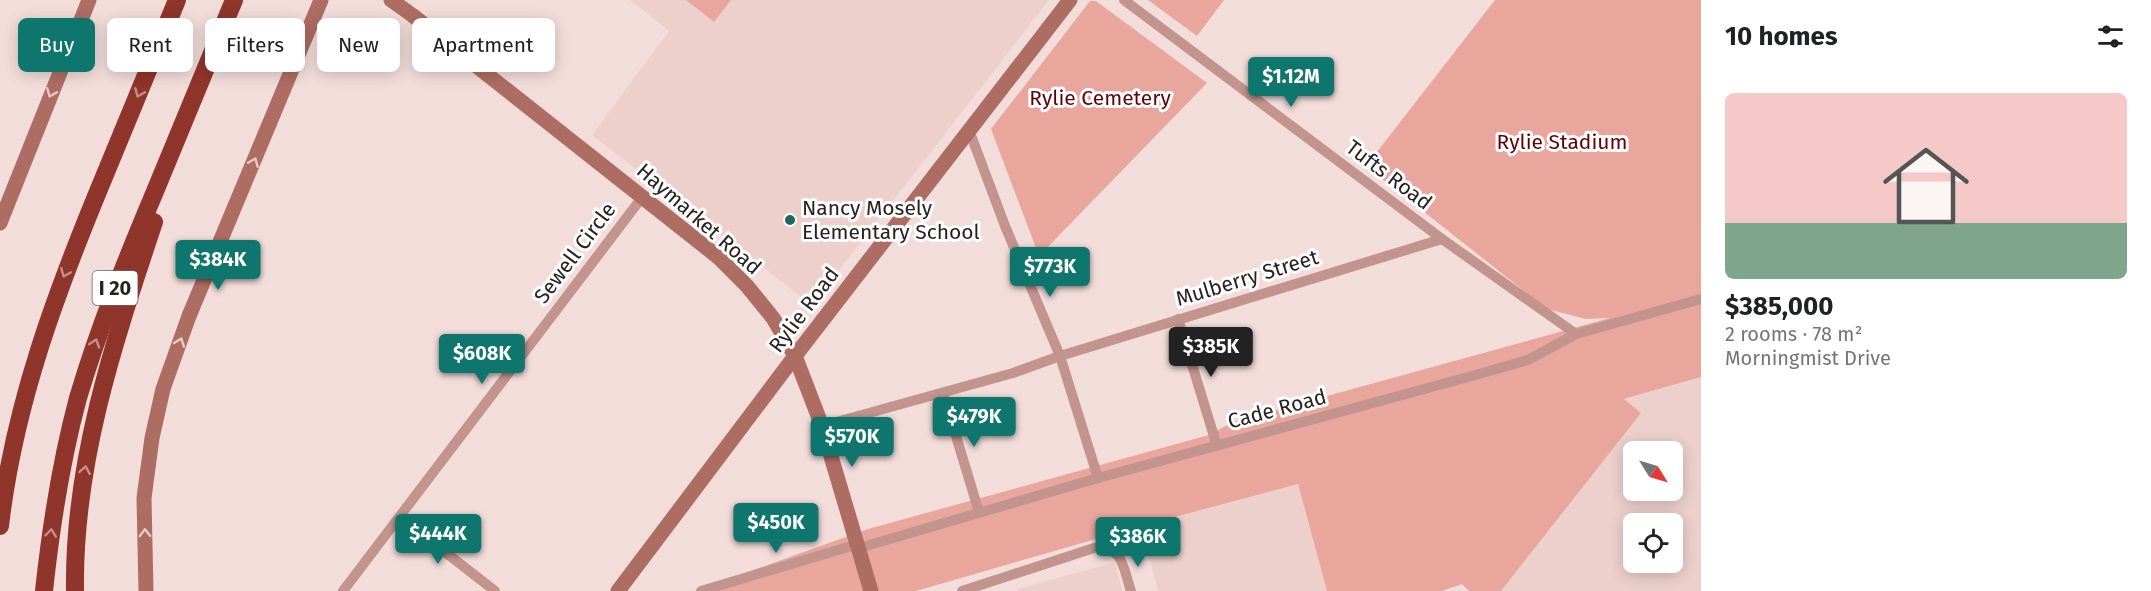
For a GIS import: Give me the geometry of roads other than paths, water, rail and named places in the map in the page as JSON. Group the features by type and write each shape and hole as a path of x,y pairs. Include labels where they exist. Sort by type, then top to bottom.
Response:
{"highway":[{"name":"I 20","path":"0,526 2,502 26,392 47,320 177,0"},
{"name":"I 20","path":"44,591 52,523 63,463 94,347 126,261 234,0"},
{"path":"75,591 74,559 78,520 100,393 117,334 202,78"}],"street":[{"path":"0,223 89,0"},
{"path":"146,591 144,498 152,438 162,389 189,316 321,0"},
{"name":"Haymarket Road","path":"391,0 718,257 774,318 795,356 822,426 871,591"},
{"name":"Rylie Road","path":"618,591 795,356 1070,0"},
{"name":"Tufts Road","path":"1124,0 1442,239 1576,334"},
{"path":"969,130 1005,226 1059,356 1098,478"},
{"name":"Sewell Circle","path":"343,591 643,196"},
{"name":"Mulberry Street","path":"822,426 1013,374 1059,356 1442,239"},
{"name":"Cade Road","path":"701,591 1098,478 1528,360 1576,334 1701,298"},
{"path":"1178,319 1217,446"},
{"path":"943,393 979,512"},
{"path":"400,517 495,591"},
{"path":"962,591 1094,548 1107,547 1119,555 1131,591"}],"place":[{"name":"Nancy Mosely Elementary School","path":"790,220"}],"park label":[{"name":"Rylie Cemetery","path":"1100,98"},
{"name":"Rylie Stadium","path":"1562,142"}]}
